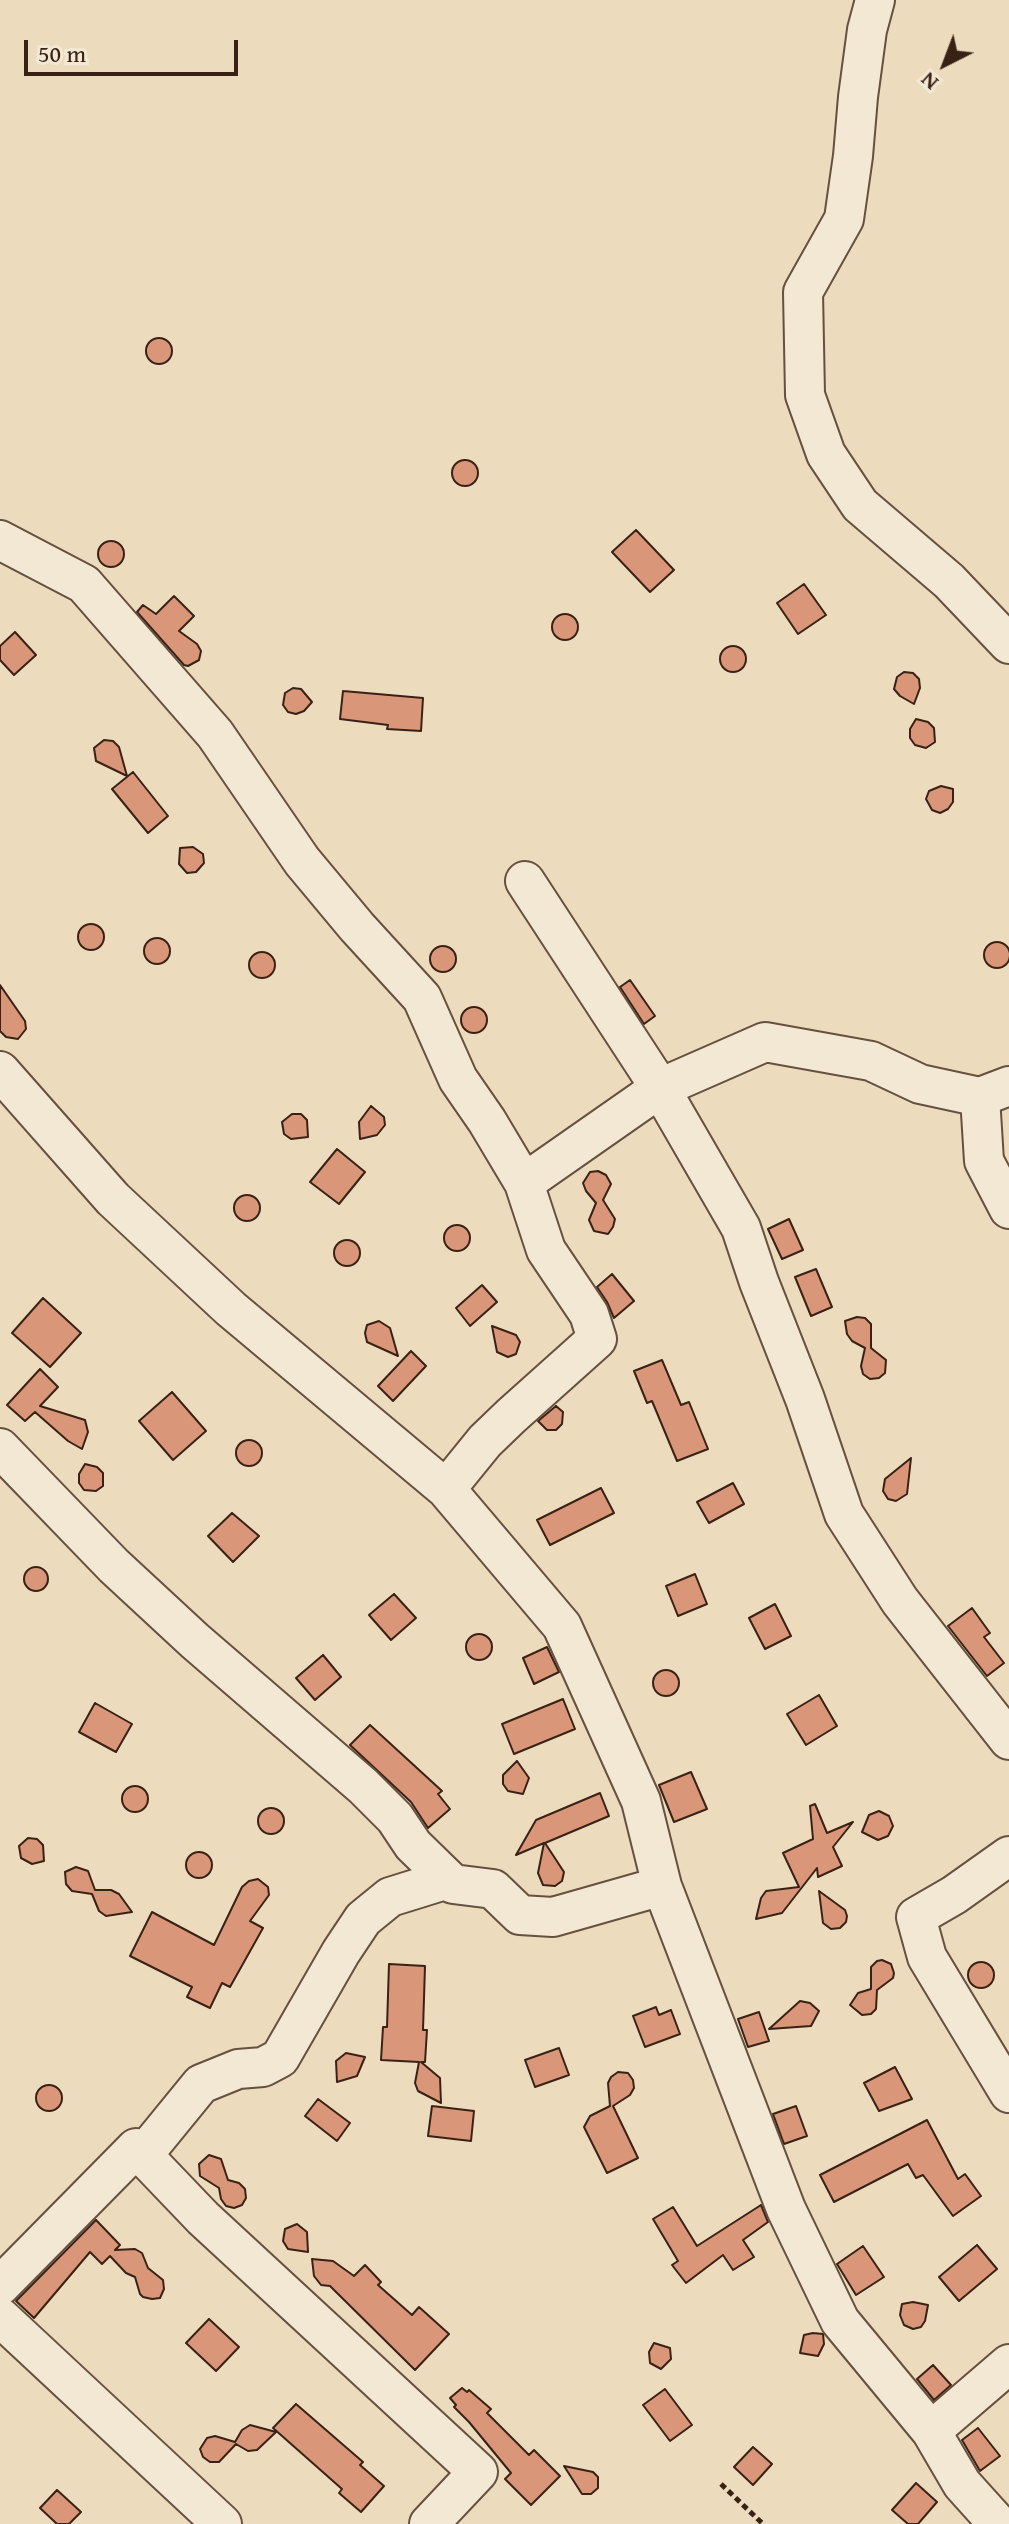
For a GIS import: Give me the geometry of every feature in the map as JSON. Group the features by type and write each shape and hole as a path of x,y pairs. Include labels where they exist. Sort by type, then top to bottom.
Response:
{"street":[{"path":"875,0 867,30 844,219 803,292 805,395 826,454 860,505 949,581 1009,644"},
{"path":"0,540 84,584 215,734 302,861 422,998 458,1079 524,1183 546,1250 589,1314 597,1339 485,1441 446,1489"},
{"path":"525,881 660,1088 741,1228 844,1514 900,1601 1009,1740"},
{"path":"524,1183 660,1088 765,1042 871,1061 920,1084 994,1091 984,1161 1009,1209"},
{"path":"0,1071 113,1199 231,1309 446,1489 562,1626 641,1801 662,1886 786,2209 840,2321 931,2431 962,2484 998,2524"},
{"path":"0,1448 114,1566 363,1786 395,1818 413,1845 453,1884 493,1889 520,1915 553,1917 662,1886"},
{"path":"1009,1856 954,1895 916,1917 927,1957 1009,2093"},
{"path":"143,2155 201,2084 238,2069 263,2067 280,2058 363,1919 390,1897 448,1879"},
{"path":"0,2286 136,2148 203,2218 478,2472 429,2524"},
{"path":"0,2317 222,2524"},
{"path":"931,2431 1009,2364"}],"path":[{"path":"721,2484 763,2524"}],"building":[{"path":"159,338 168,342 172,351 168,360 159,364 150,360 146,351 150,342"},
{"path":"465,460 474,464 478,473 474,482 465,486 456,482 452,473 456,464"},
{"path":"636,530 674,570 650,592 612,552"},
{"path":"111,541 120,545 124,554 120,563 111,567 102,563 98,554 102,545"},
{"path":"804,584 826,615 798,634 777,603"},
{"path":"174,596 194,616 179,631 197,644 201,651 199,660 188,666 137,612 143,605 156,614"},
{"path":"565,614 574,618 578,627 574,636 565,640 556,636 552,627 556,618"},
{"path":"15,632 36,655 14,675 0,660 0,646"},
{"path":"733,646 742,650 746,659 742,668 733,672 724,668 720,659 724,650"},
{"path":"904,672 913,673 919,679 920,688 914,704 894,689 897,677"},
{"path":"293,688 301,689 312,702 296,714 288,712 283,705 285,693"},
{"path":"343,691 423,698 421,731 387,729 388,725 340,719"},
{"path":"916,719 928,722 934,728 935,742 926,748 915,745 910,738 910,729"},
{"path":"104,740 113,741 119,747 127,776 96,761 94,748"},
{"path":"133,772 168,816 148,833 112,789"},
{"path":"941,786 953,789 953,802 940,813 932,810 926,799 929,791"},
{"path":"193,847 203,854 204,863 196,872 187,873 179,864 180,848"},
{"path":"91,924 100,928 104,937 100,946 91,950 82,946 78,937 82,928"},
{"path":"157,938 166,942 170,951 166,960 157,964 148,960 144,951 148,942"},
{"path":"997,942 1006,946 1010,955 1006,964 997,968 988,964 984,955 988,946"},
{"path":"443,946 452,950 456,959 452,968 443,972 434,968 430,959 434,950"},
{"path":"262,952 271,956 275,965 271,974 262,978 253,974 249,965 253,956"},
{"path":"630,980 655,1016 644,1024 620,987"},
{"path":"0,985 25,1021 26,1029 18,1039 6,1037 0,1031"},
{"path":"474,1007 483,1011 487,1020 483,1029 474,1033 465,1029 461,1020 465,1011"},
{"path":"371,1106 384,1117 385,1125 377,1135 360,1139 359,1122"},
{"path":"292,1114 301,1114 307,1120 308,1137 291,1139 284,1134 282,1122"},
{"path":"337,1149 365,1172 339,1204 310,1182"},
{"path":"598,1171 606,1175 611,1184 603,1200 615,1219 608,1234 594,1231 589,1220 596,1203 583,1183 590,1172"},
{"path":"247,1195 256,1199 260,1208 256,1217 247,1221 238,1217 234,1208 238,1199"},
{"path":"789,1219 803,1250 782,1259 768,1229"},
{"path":"457,1225 466,1229 470,1238 466,1247 457,1251 448,1247 444,1238 448,1229"},
{"path":"347,1240 356,1244 360,1253 356,1262 347,1266 338,1262 334,1253 338,1244"},
{"path":"816,1269 832,1307 811,1316 795,1277"},
{"path":"612,1274 634,1301 614,1318 597,1287"},
{"path":"482,1285 497,1302 470,1326 456,1308"},
{"path":"43,1298 81,1333 50,1367 12,1333"},
{"path":"865,1318 871,1324 871,1348 886,1360 885,1373 879,1378 870,1379 863,1374 861,1366 865,1348 852,1341 847,1334 845,1321"},
{"path":"379,1321 390,1328 398,1356 367,1342 367,1325"},
{"path":"492,1326 516,1335 520,1342 516,1354 508,1357 497,1352"},
{"path":"411,1351 426,1366 393,1401 378,1386"},
{"path":"662,1360 681,1405 689,1402 708,1449 677,1461 652,1401 647,1403 634,1371"},
{"path":"40,1369 58,1387 40,1406 85,1420 88,1432 82,1449 35,1412 25,1421 7,1405"},
{"path":"172,1392 206,1431 173,1460 139,1421"},
{"path":"556,1406 563,1412 562,1424 556,1430 547,1430 538,1421"},
{"path":"249,1440 258,1444 262,1453 258,1462 249,1466 240,1462 236,1453 240,1444"},
{"path":"911,1458 907,1494 896,1501 888,1499 883,1491 885,1479"},
{"path":"85,1464 97,1467 103,1473 103,1486 96,1491 84,1490 79,1483 79,1474"},
{"path":"733,1483 744,1504 709,1523 697,1502"},
{"path":"601,1488 614,1513 550,1545 537,1520"},
{"path":"232,1513 259,1536 233,1562 208,1536"},
{"path":"36,1567 44,1571 48,1579 44,1587 36,1591 28,1587 24,1579 28,1571"},
{"path":"695,1574 707,1604 678,1616 666,1586"},
{"path":"394,1594 416,1618 391,1640 369,1615"},
{"path":"775,1604 791,1636 765,1649 749,1618"},
{"path":"972,1608 990,1633 984,1637 1004,1663 987,1676 948,1626"},
{"path":"479,1634 488,1638 492,1647 488,1656 479,1660 470,1656 466,1647 470,1638"},
{"path":"547,1647 559,1672 534,1684 523,1658"},
{"path":"323,1655 341,1677 315,1700 296,1678"},
{"path":"666,1670 675,1674 679,1683 675,1692 666,1696 657,1692 653,1683 657,1674"},
{"path":"819,1695 837,1726 806,1745 787,1714"},
{"path":"563,1699 575,1729 514,1754 502,1724"},
{"path":"95,1703 132,1724 116,1752 79,1732"},
{"path":"370,1725 442,1791 438,1794 450,1809 428,1828 411,1802 350,1745"},
{"path":"517,1761 529,1778 523,1794 508,1791 503,1784 503,1775"},
{"path":"691,1772 707,1809 674,1822 659,1785"},
{"path":"135,1786 144,1790 148,1799 144,1808 135,1812 126,1808 122,1799 126,1790"},
{"path":"600,1793 609,1816 545,1843 564,1872 562,1881 555,1886 543,1885 538,1873 544,1843 516,1855 536,1820"},
{"path":"815,1804 827,1833 853,1822 833,1847 842,1866 818,1877 817,1868 782,1913 756,1919 766,1891 799,1887 783,1853 813,1839 810,1806"},
{"path":"271,1808 280,1812 284,1821 280,1830 271,1834 262,1830 258,1821 262,1812"},
{"path":"879,1811 889,1816 893,1826 888,1836 878,1840 862,1832 869,1815"},
{"path":"28,1838 37,1839 43,1845 44,1861 32,1864 21,1858 19,1846"},
{"path":"199,1852 208,1856 212,1865 208,1874 199,1878 190,1874 186,1865 190,1856"},
{"path":"76,1867 88,1871 95,1890 111,1890 119,1894 132,1912 106,1916 99,1911 92,1894 72,1891 66,1884 65,1872"},
{"path":"258,1879 268,1887 269,1895 250,1921 263,1928 230,1987 222,1983 210,2008 187,1997 192,1987 130,1956 152,1912 214,1945 242,1887"},
{"path":"819,1891 845,1910 846,1922 840,1928 831,1929 823,1923"},
{"path":"882,1960 891,1964 893,1978 877,1990 876,2009 871,2014 862,2015 850,2005 858,1993 871,1989 871,1967"},
{"path":"981,1962 990,1966 994,1975 990,1984 981,1988 972,1984 968,1975 972,1966"},
{"path":"389,1964 425,1966 423,2030 427,2030 425,2062 421,2062 440,2078 441,2103 418,2091 415,2083 419,2062 381,2060 383,2027 387,2027"},
{"path":"800,2001 810,2003 819,2011 811,2026 769,2029"},
{"path":"656,2007 659,2015 671,2010 680,2034 645,2047 633,2016"},
{"path":"759,2012 769,2041 748,2047 738,2019"},
{"path":"559,2048 569,2075 535,2087 525,2060"},
{"path":"346,2053 365,2057 357,2076 337,2082 336,2061"},
{"path":"895,2067 912,2099 879,2111 864,2083"},
{"path":"618,2072 628,2073 633,2080 634,2088 630,2095 613,2106 638,2158 607,2173 584,2127 590,2116 610,2106 608,2083"},
{"path":"49,2085 58,2089 62,2098 58,2107 49,2111 40,2107 36,2098 40,2089"},
{"path":"318,2099 350,2123 337,2141 305,2116"},
{"path":"432,2106 474,2111 471,2141 428,2136"},
{"path":"796,2106 807,2136 784,2144 773,2114"},
{"path":"927,2120 958,2179 965,2174 981,2196 953,2216 923,2175 916,2178 908,2164 834,2202 820,2175"},
{"path":"209,2155 221,2159 228,2180 239,2183 245,2189 246,2198 242,2205 234,2208 226,2206 219,2188 200,2176 199,2164"},
{"path":"761,2205 768,2222 743,2240 754,2257 733,2270 723,2255 686,2283 672,2265 678,2261 653,2219 673,2207 697,2246"},
{"path":"96,2220 120,2245 115,2250 135,2249 142,2253 148,2268 163,2280 164,2289 160,2298 143,2297 135,2277 126,2273 110,2256 102,2264 90,2252 34,2318 16,2301"},
{"path":"297,2224 307,2232 308,2252 288,2249 283,2241 285,2229"},
{"path":"977,2245 997,2269 959,2301 939,2277"},
{"path":"863,2246 884,2277 856,2295 837,2264"},
{"path":"312,2259 333,2261 354,2276 365,2265 381,2282 378,2285 412,2315 419,2307 449,2334 415,2370 330,2286 321,2285 314,2276"},
{"path":"913,2302 928,2305 925,2321 921,2327 913,2329 904,2325 900,2315 902,2304"},
{"path":"209,2319 239,2347 216,2371 186,2343"},
{"path":"823,2334 824,2344 818,2356 800,2353 804,2335"},
{"path":"654,2343 670,2348 671,2359 661,2369 650,2363 649,2352"},
{"path":"933,2365 951,2385 934,2400 917,2379"},
{"path":"462,2388 467,2392 469,2390 491,2409 487,2413 529,2455 534,2450 560,2476 531,2505 505,2479 511,2473 454,2407 456,2405 450,2398"},
{"path":"665,2389 692,2425 670,2441 643,2405"},
{"path":"296,2404 363,2462 360,2465 384,2486 361,2512 339,2493 342,2489 273,2428"},
{"path":"250,2425 276,2432 257,2450 248,2451 236,2444 219,2462 210,2462 203,2457 200,2449 207,2438 215,2436 235,2442 242,2430"},
{"path":"978,2428 1000,2456 980,2471 962,2440"},
{"path":"753,2447 772,2464 753,2485 734,2467"},
{"path":"564,2466 593,2472 598,2477 598,2488 591,2494 582,2494"},
{"path":"916,2483 937,2502 918,2524 908,2524 892,2510"},
{"path":"57,2490 81,2512 69,2524 57,2524 40,2508"}]}
